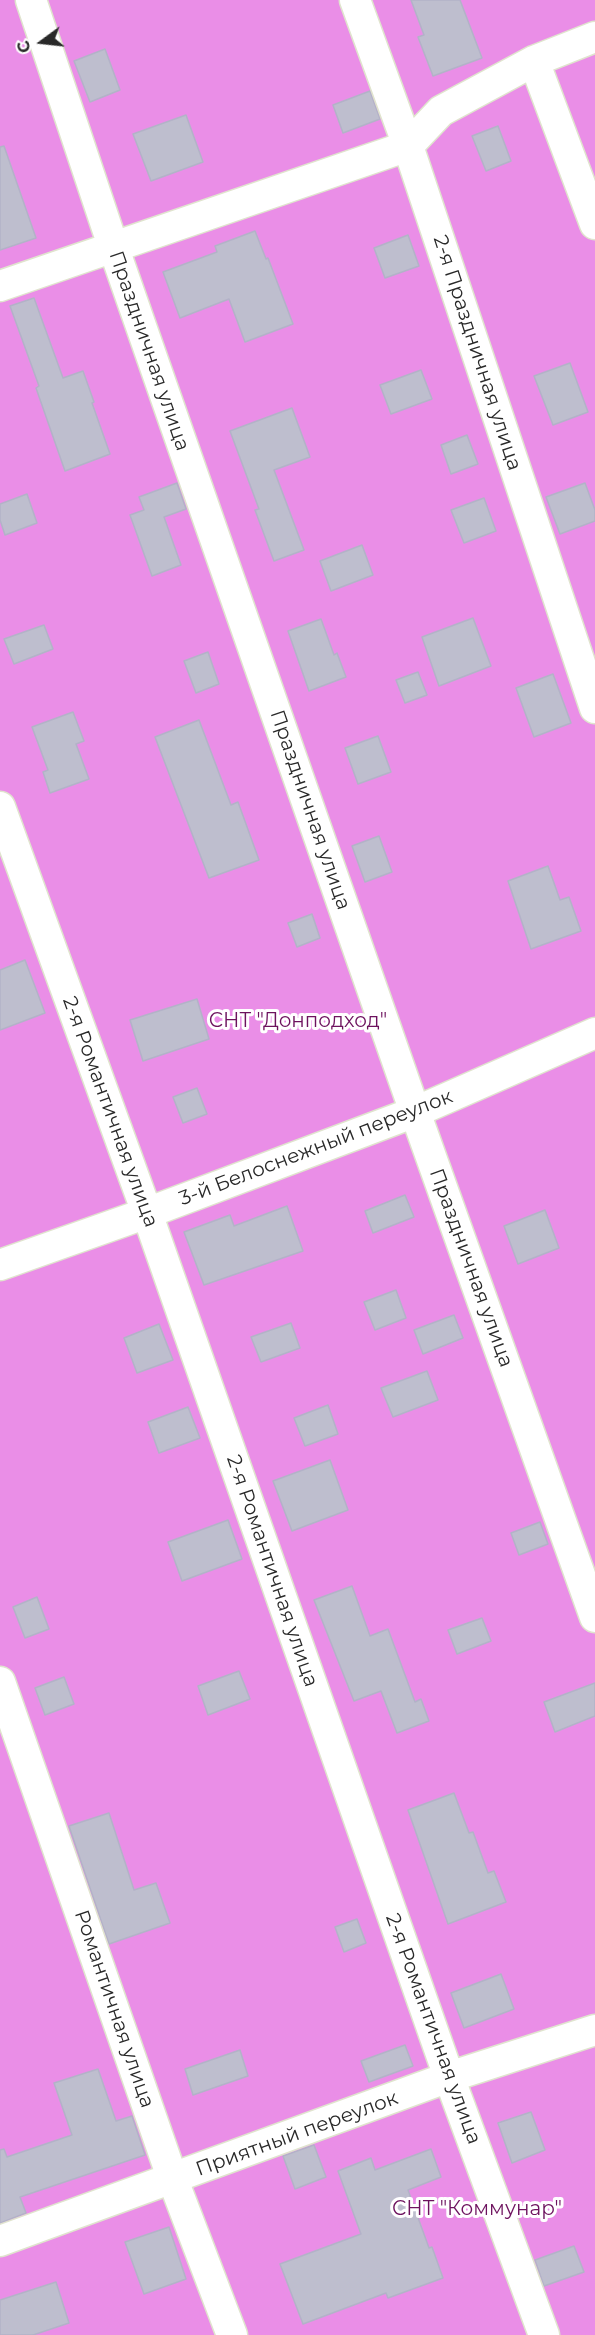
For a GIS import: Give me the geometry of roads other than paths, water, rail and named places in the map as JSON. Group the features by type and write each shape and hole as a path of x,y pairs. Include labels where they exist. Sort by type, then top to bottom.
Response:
{"street":[{"name":"Праздничная улица","path":"31,0 113,246 415,1112 595,1617"},
{"name":"2-я Праздничная улица","path":"355,0 408,146 595,708"},
{"path":"0,286 408,146 441,111 534,61 595,37"},
{"path":"534,61 595,224"},
{"name":"2-я Романтичная улица","path":"0,807 147,1213 449,2077 544,2335"},
{"name":"3-й Белоснежный переулок","path":"0,1265 147,1213 415,1112 595,1033"},
{"name":"Романтичная улица","path":"0,1682 173,2180 232,2335"},
{"name":"Приятный переулок","path":"0,2241 173,2180 449,2077 595,2030"}],"park label":[{"name":"СНТ \"Донподход\"","path":"298,1021"},
{"name":"СНТ \"Коммунар\"","path":"477,2209"}]}
